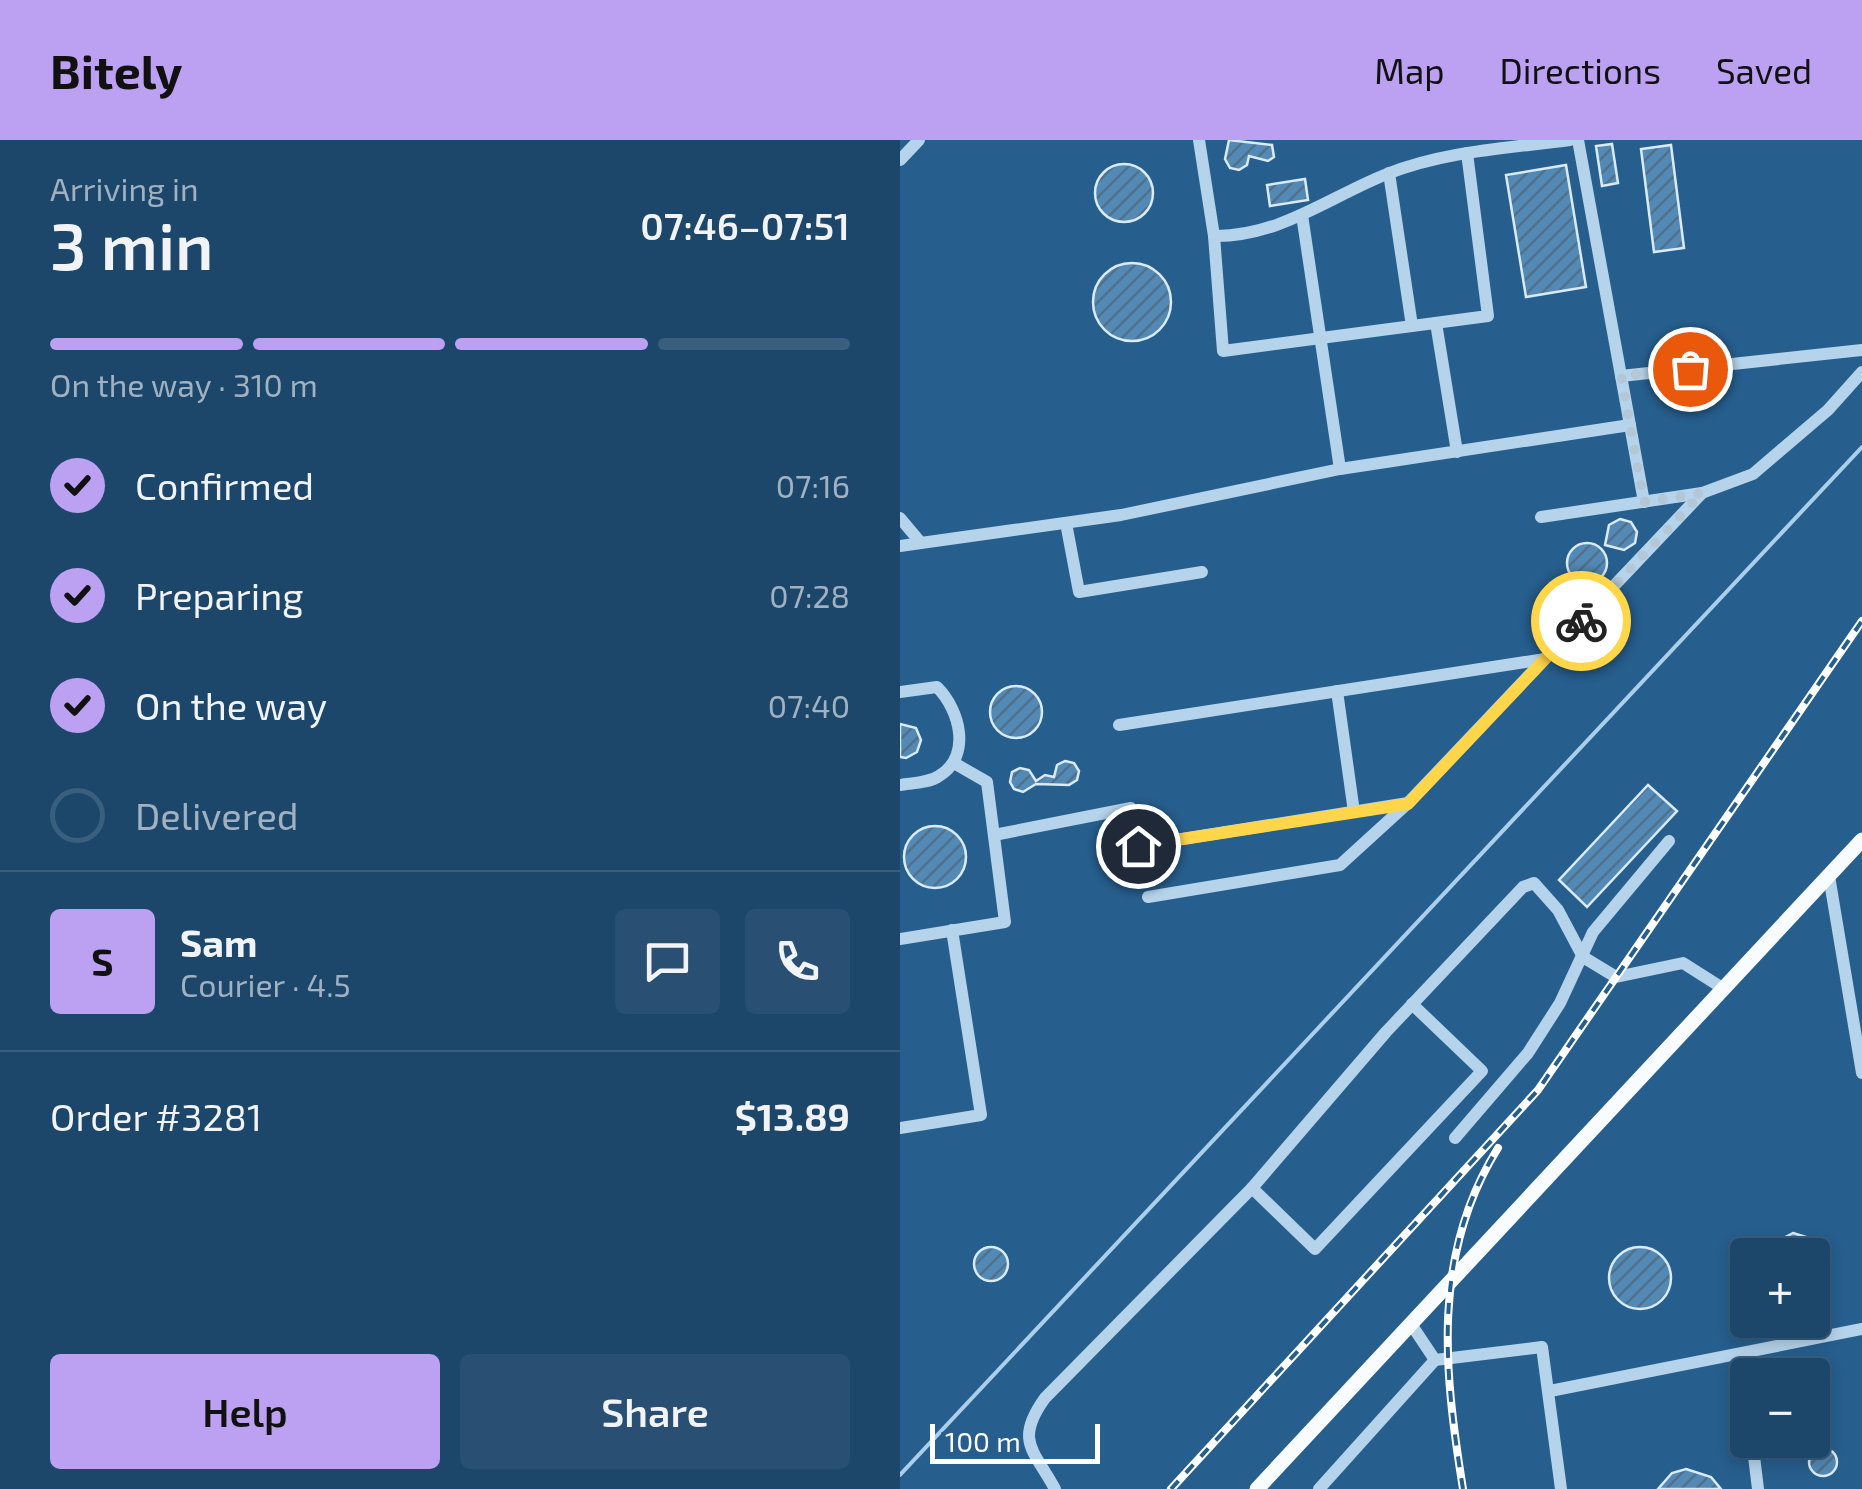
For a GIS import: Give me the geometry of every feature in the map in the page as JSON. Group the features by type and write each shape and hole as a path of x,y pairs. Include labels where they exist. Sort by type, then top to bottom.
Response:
{"main road":[{"path":"1258,1489 1862,840"}],"street":[{"path":"900,160 918,140"},
{"path":"1199,140 1214,236 1222,351 1488,316 1466,153"},
{"path":"1214,236 1246,237 1302,215 1389,172 1466,153 1570,140"},
{"path":"1578,140 1644,502"},
{"path":"1389,172 1412,326"},
{"path":"1302,215 1340,469"},
{"path":"1436,323 1457,452"},
{"path":"1621,376 1862,350"},
{"path":"1542,517 1702,493 1753,474 1828,410 1862,372"},
{"path":"900,546 1066,523 1340,469 1630,425"},
{"path":"1148,897 1340,865 1408,804 1702,493"},
{"path":"900,518 921,543"},
{"path":"1066,523 1079,592 1202,572"},
{"path":"1119,724 1545,659"},
{"path":"900,692 937,686 952,702 960,741 954,763 936,779 900,785"},
{"path":"1336,691 1354,812"},
{"path":"900,938 1005,922 987,782 954,763"},
{"path":"994,835 1130,808 1138,846 1408,804"},
{"path":"1455,1138 1528,1053 1593,932 1668,842"},
{"path":"1829,876 1862,1072"},
{"path":"1055,1489 1029,1447 1032,1415 1154,1283 1252,1188 1412,1004 1529,883 1546,894 1558,910 1582,957 1616,977 1683,963 1724,990"},
{"path":"900,1128 982,1115 952,930"},
{"path":"1252,1188 1315,1249 1482,1071 1412,1004"},
{"path":"1412,1324 1435,1360"},
{"path":"1550,1391 1862,1329"},
{"path":"1318,1489 1435,1360 1542,1348 1561,1489"},
{"path":"1740,1354 1741,1358"},
{"path":"1754,1458 1758,1489"}],"building":[{"path":"1229,140 1272,145 1274,157 1268,161 1249,156 1247,165 1239,170 1230,168 1225,159"},
{"path":"1612,144 1618,183 1602,186 1596,146"},
{"path":"1671,145 1684,248 1654,252 1641,149"},
{"path":"1124,164 1144,173 1153,193 1144,213 1124,222 1104,213 1095,193 1104,173"},
{"path":"1566,165 1586,287 1526,297 1506,175"},
{"path":"1305,179 1308,200 1270,206 1267,185"},
{"path":"1132,263 1160,274 1171,302 1160,330 1132,341 1104,330 1093,302 1104,274"},
{"path":"1620,519 1631,522 1637,532 1635,543 1624,550 1605,545 1609,525"},
{"path":"1587,543 1601,549 1607,563 1601,577 1587,583 1573,577 1567,563 1573,549"},
{"path":"1016,686 1034,694 1042,712 1034,730 1016,738 998,730 990,712 998,694"},
{"path":"900,724 916,728 921,740 917,752 906,758 900,757"},
{"path":"1065,761 1074,763 1079,771 1077,780 1069,785 1036,784 1023,792 1014,789 1010,782 1012,772 1020,768 1029,770 1036,781 1045,775 1054,777 1057,765"},
{"path":"1648,785 1677,811 1587,907 1559,880"},
{"path":"935,826 957,835 966,857 957,879 935,888 913,879 904,857 913,835"},
{"path":"1793,1233 1809,1238 1783,1238"},
{"path":"991,1247 1003,1252 1008,1264 1003,1276 991,1281 979,1276 974,1264 979,1252"},
{"path":"1640,1247 1662,1256 1671,1278 1662,1300 1640,1309 1618,1300 1609,1278 1618,1256"},
{"path":"1830,1450 1836,1457 1836,1467 1828,1475 1818,1475 1810,1467 1810,1458 1830,1458"},
{"path":"1686,1469 1711,1477 1721,1489 1658,1489 1672,1473"}],"waterway":[{"path":"900,1475 1862,447"}],"railway":[{"path":"1171,1489 1538,1090 1862,621"},
{"path":"1463,1489 1448,1357 1452,1272 1476,1189 1498,1148"}],"way so far":[{"path":"1581,621 1702,493 1644,502 1621,376 1690,369"}],"route":[{"path":"1138,846 1408,804 1581,621"}]}
